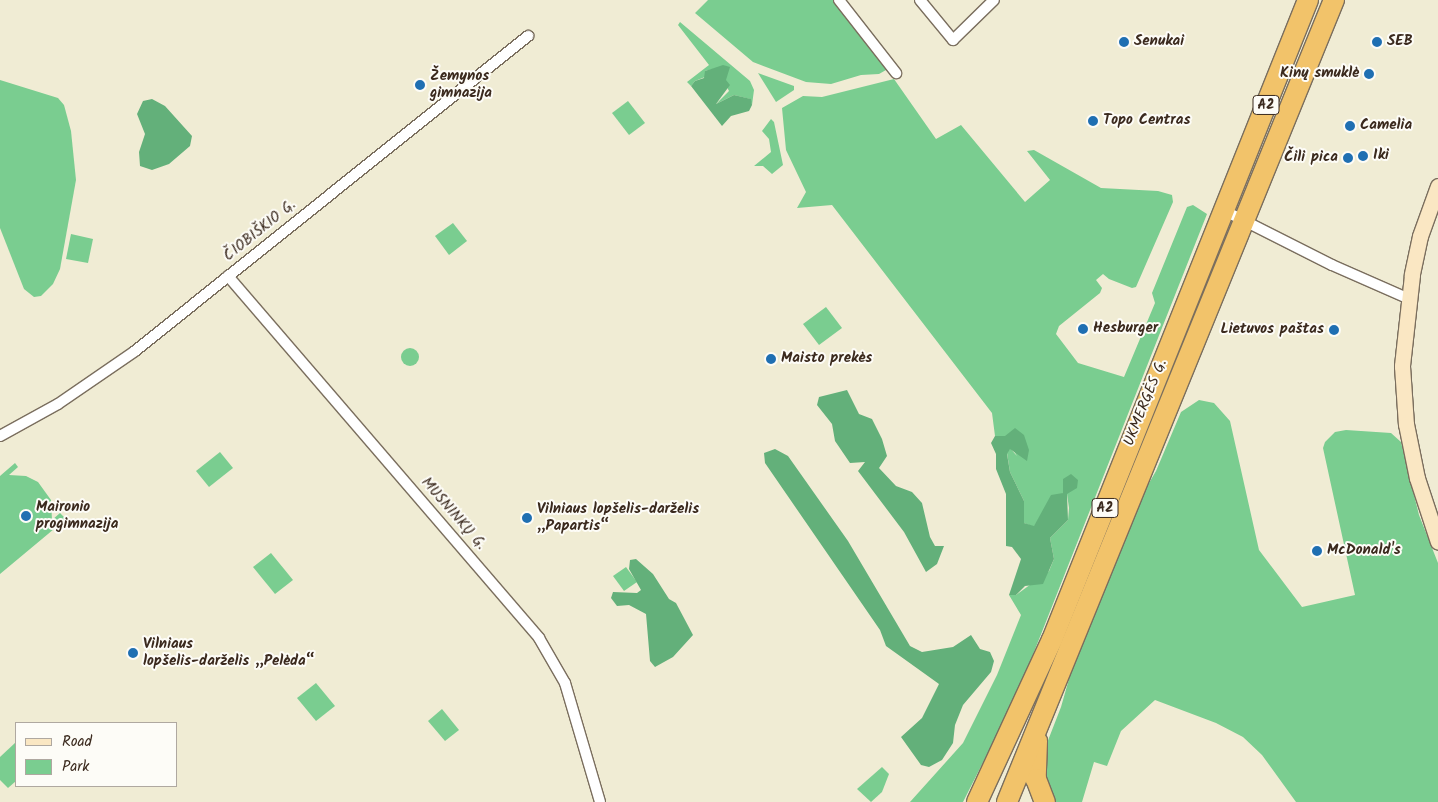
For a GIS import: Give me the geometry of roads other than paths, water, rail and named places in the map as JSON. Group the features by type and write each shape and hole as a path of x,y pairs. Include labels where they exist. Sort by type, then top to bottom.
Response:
{"highway":[{"name":"UKMERGĖS G.","path":"976,802 1052,640 1308,0"},
{"name":"UKMERGĖS G.","path":"1007,802 1040,716 1246,222 1334,0"},
{"path":"1040,716 1035,766 1036,779 1045,802"}],"street":[{"path":"839,0 896,73"},
{"path":"920,0 953,40 994,0"},
{"name":"ČIOBIŠKIO G.","path":"0,436 58,404 102,375 528,36"},
{"path":"1438,186 1420,236 1407,298 1402,366 1406,424 1417,478 1438,542"},
{"path":"1223,210 1389,292 1407,298"},
{"name":"MUSNINKŲ G.","path":"228,276 539,638 565,683 600,802"}],"place":[{"name":"Senukai","path":"1124,42"},
{"name":"SEB","path":"1377,42"},
{"name":"Kinų smuklė","path":"1369,74"},
{"name":"Žemynos gimnazija","path":"420,85"},
{"name":"Topo Centras","path":"1093,121"},
{"name":"Camelia","path":"1350,126"},
{"name":"Iki","path":"1363,156"},
{"name":"Čili pica","path":"1348,158"},
{"name":"Hesburger","path":"1083,329"},
{"name":"Lietuvos paštas","path":"1334,330"},
{"name":"Maisto prekės","path":"771,359"},
{"name":"Maironio progimnazija","path":"26,516"},
{"name":"Vilniaus lopšelis-darželis „Papartis“","path":"527,518"},
{"name":"McDonald's","path":"1317,551"},
{"name":"Vilniaus lopšelis-darželis „Pelėda“","path":"133,653"}]}
